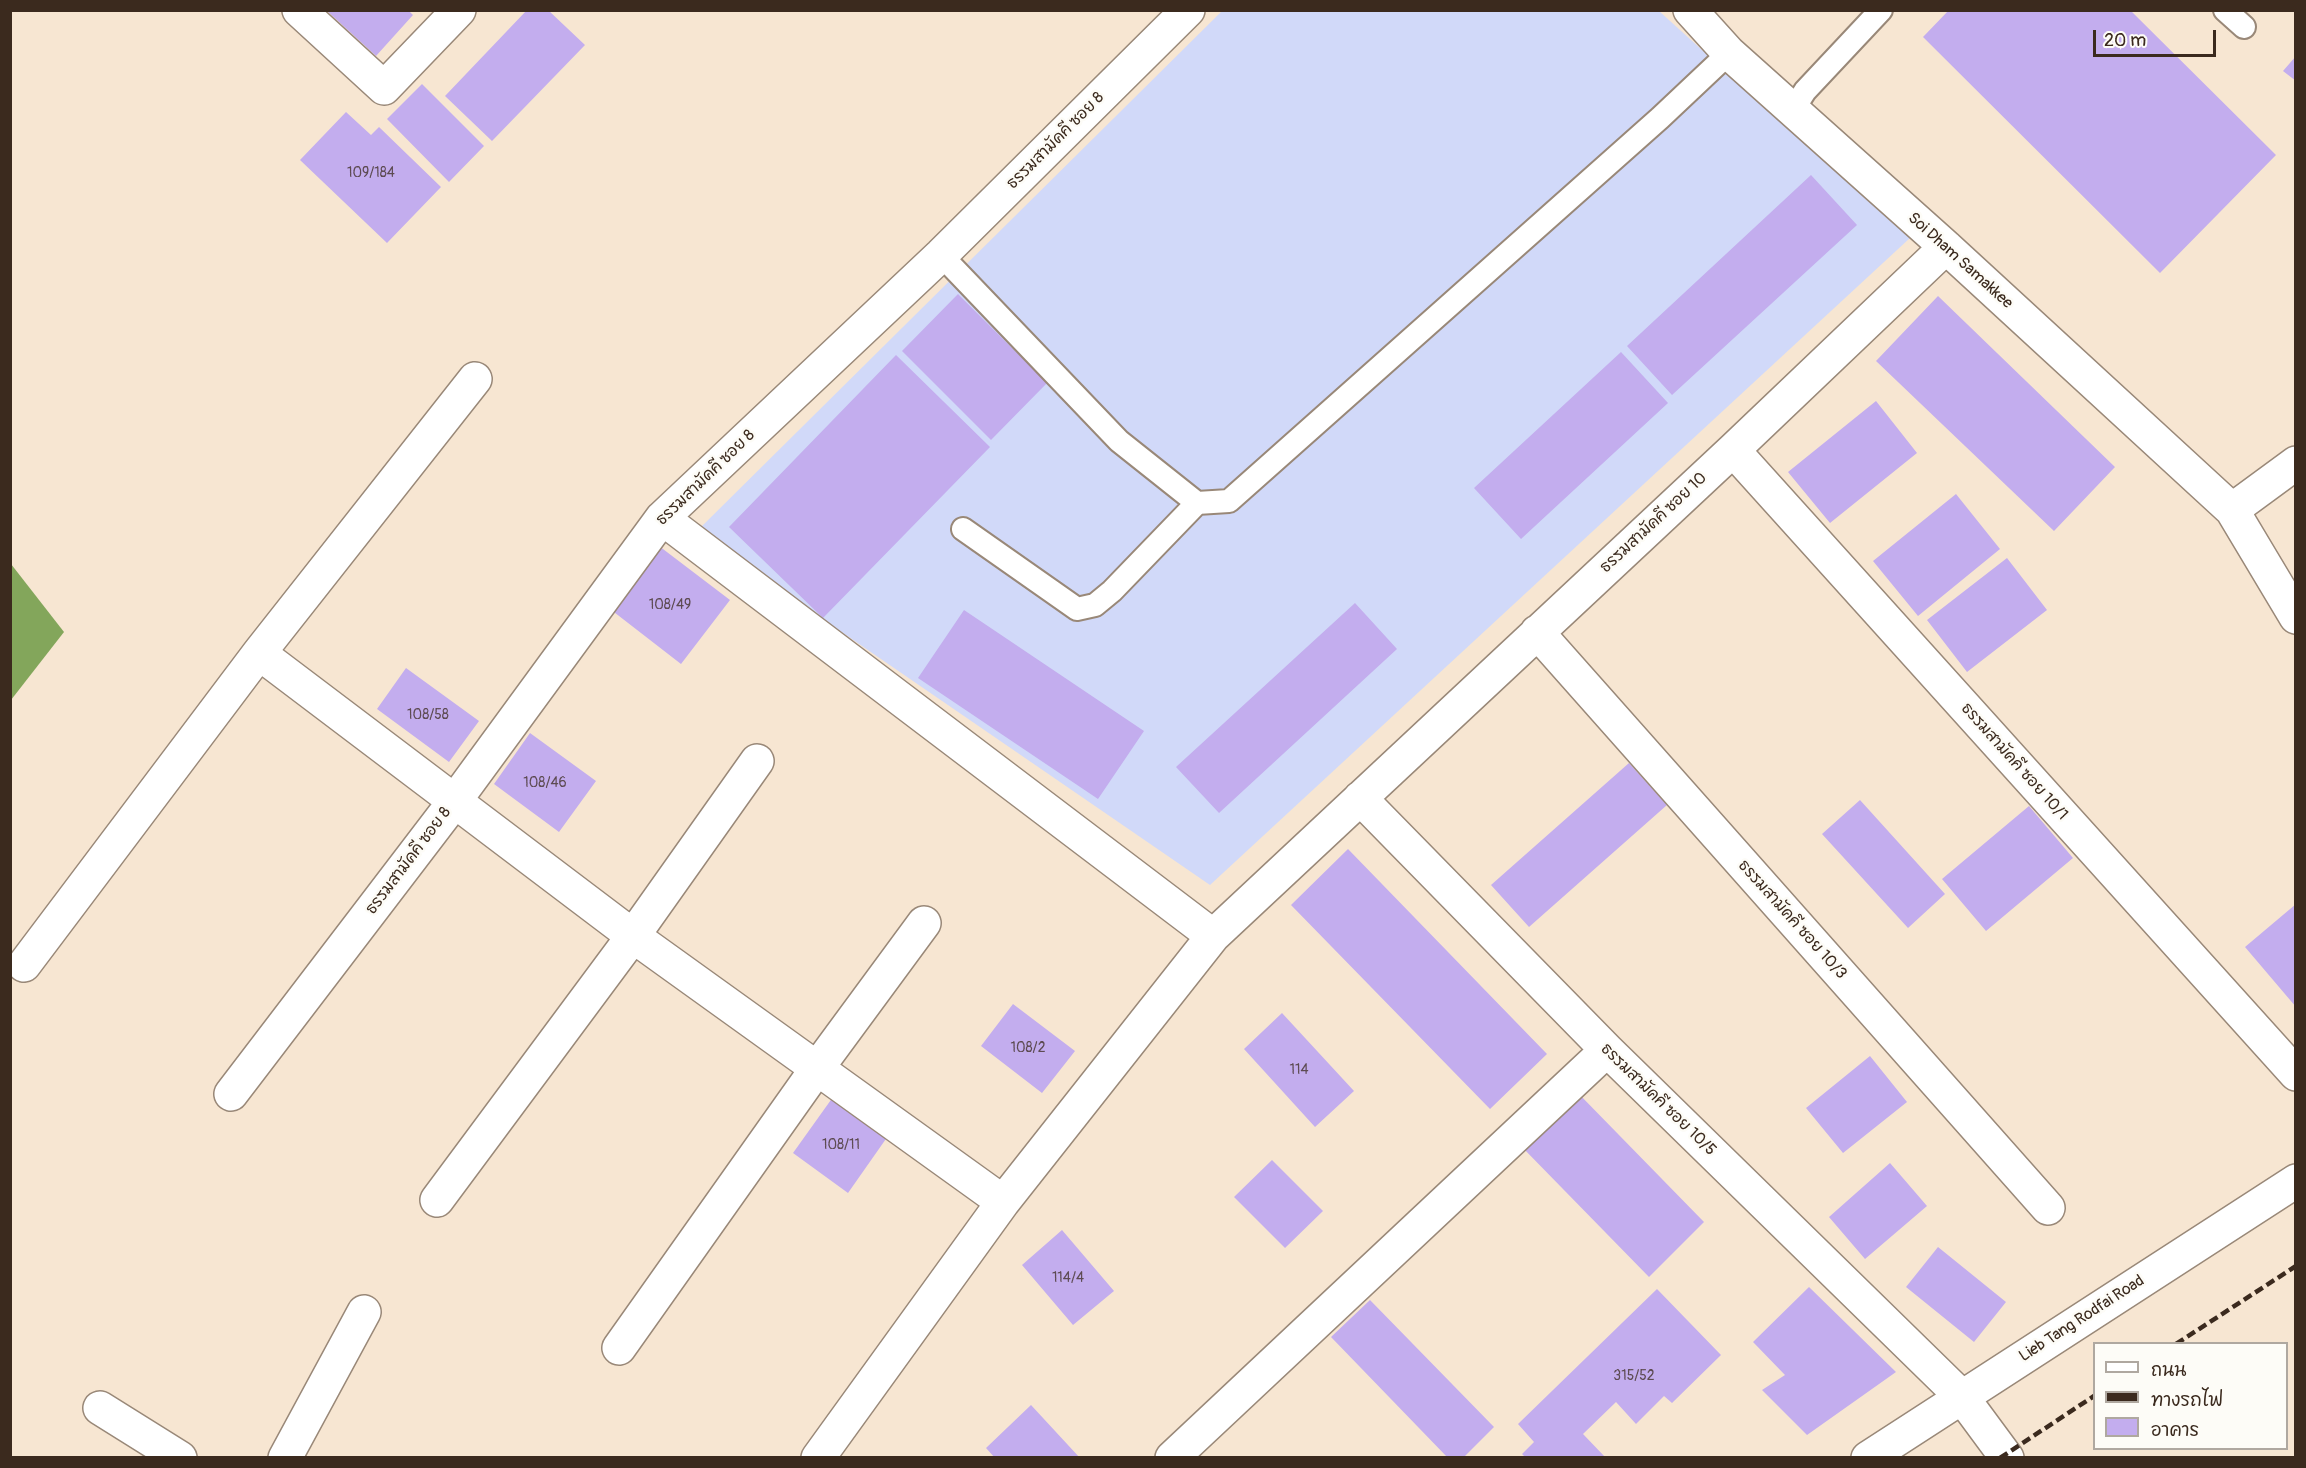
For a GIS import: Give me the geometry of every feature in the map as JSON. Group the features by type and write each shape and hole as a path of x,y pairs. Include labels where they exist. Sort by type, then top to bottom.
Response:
{"street":[{"path":"299,10 384,88 459,10"},
{"name":"ธรรมสามัคคี ซอย 8","path":"231,1094 454,802 662,518 940,255 1188,10"},
{"name":"Soi Dham Samakkee","path":"1690,10 1729,52 1946,247 2232,510 2295,617"},
{"name":"ธรรมสามัคคี ซอย 10","path":"818,1458 1003,1202 1213,936 1733,450 1946,247"},
{"path":"24,965 259,653 475,379"},
{"name":"ธรรมสามัคคี ซอย 10/1","path":"1733,450 2295,1074"},
{"path":"2232,510 2295,463"},
{"path":"662,518 1213,936"},
{"name":"ธรรมสามัคคี ซอย 10/3","path":"1537,632 2048,1208"},
{"path":"259,653 633,936 1003,1202"},
{"path":"437,1200 633,936 757,761"},
{"name":"ธรรมสามัคคี ซอย 10/5","path":"1360,798 1607,1050 1962,1397 2007,1458"},
{"path":"619,1348 818,1067 924,923"},
{"path":"1172,1458 1607,1050"},
{"name":"Lieb Tang Rodfai Road","path":"1868,1458 2295,1181"},
{"path":"285,1458 364,1312"},
{"path":"100,1408 168,1454"}],"lane":[{"path":"1793,110 1805,91 1881,10"},
{"path":"2225,10 2244,27"},
{"path":"940,255 1119,441 1197,503 1229,501 1660,118 1729,52"},
{"path":"963,529 1077,609 1095,605 1112,591 1197,503"}],"shaded area":[{"path":"1222,11 1659,11 1910,238 1210,885 696,532"}],"green space":[{"path":"11,564 64,632 11,700"}],"building":[{"path":"326,10 408,10 413,15 376,56"},
{"path":"527,10 548,10 585,45 492,141 445,96"},
{"path":"1949,10 2130,10 2276,155 2160,273 1923,37"},
{"path":"2296,56 2296,81 2283,71"},
{"path":"422,84 484,146 449,182 387,119"},
{"path":"346,112 371,135 379,127 441,187 387,243 300,160"},
{"path":"1811,175 1857,225 1672,395 1627,346"},
{"path":"958,294 1047,383 991,440 902,351"},
{"path":"1938,296 2115,467 2054,531 1876,361"},
{"path":"1621,352 1668,403 1521,539 1474,488"},
{"path":"896,355 990,447 823,618 729,527"},
{"path":"1876,401 1917,453 1830,523 1788,472"},
{"path":"1956,494 2000,549 1918,616 1873,561"},
{"path":"659,546 730,600 681,664 610,609"},
{"path":"2007,558 2047,610 1967,672 1927,620"},
{"path":"1355,603 1397,649 1219,813 1176,767"},
{"path":"964,610 1144,731 1098,799 918,678"},
{"path":"406,668 479,721 449,762 377,709"},
{"path":"530,733 596,781 559,832 494,784"},
{"path":"1629,763 1667,805 1529,927 1491,885"},
{"path":"1860,800 1945,894 1908,928 1822,834"},
{"path":"2029,806 2073,858 1986,931 1942,879"},
{"path":"1348,849 1547,1054 1490,1109 1291,905"},
{"path":"2296,904 2296,1007 2245,947"},
{"path":"1013,1004 1075,1051 1042,1093 981,1046"},
{"path":"1282,1013 1354,1091 1315,1127 1244,1049"},
{"path":"1870,1056 1907,1102 1843,1153 1806,1108"},
{"path":"1576,1091 1704,1222 1649,1277 1520,1145"},
{"path":"833,1097 888,1136 848,1193 793,1153"},
{"path":"1272,1160 1323,1211 1285,1248 1234,1197"},
{"path":"1890,1163 1927,1206 1865,1259 1829,1217"},
{"path":"1062,1230 1114,1291 1073,1325 1022,1265"},
{"path":"1938,1247 2006,1302 1974,1342 1906,1287"},
{"path":"1809,1287 1896,1372 1807,1435 1762,1390 1785,1375 1753,1342"},
{"path":"1657,1289 1721,1355 1672,1403 1664,1396 1636,1424 1616,1402 1583,1434 1606,1458 1526,1458 1522,1454 1534,1442 1518,1424"},
{"path":"1370,1300 1494,1427 1463,1458 1448,1458 1331,1337"},
{"path":"1031,1405 1080,1458 995,1458 986,1448"}],"railway":[{"path":"2179,1342 2296,1266"},
{"path":"2000,1458 2093,1397"}]}
